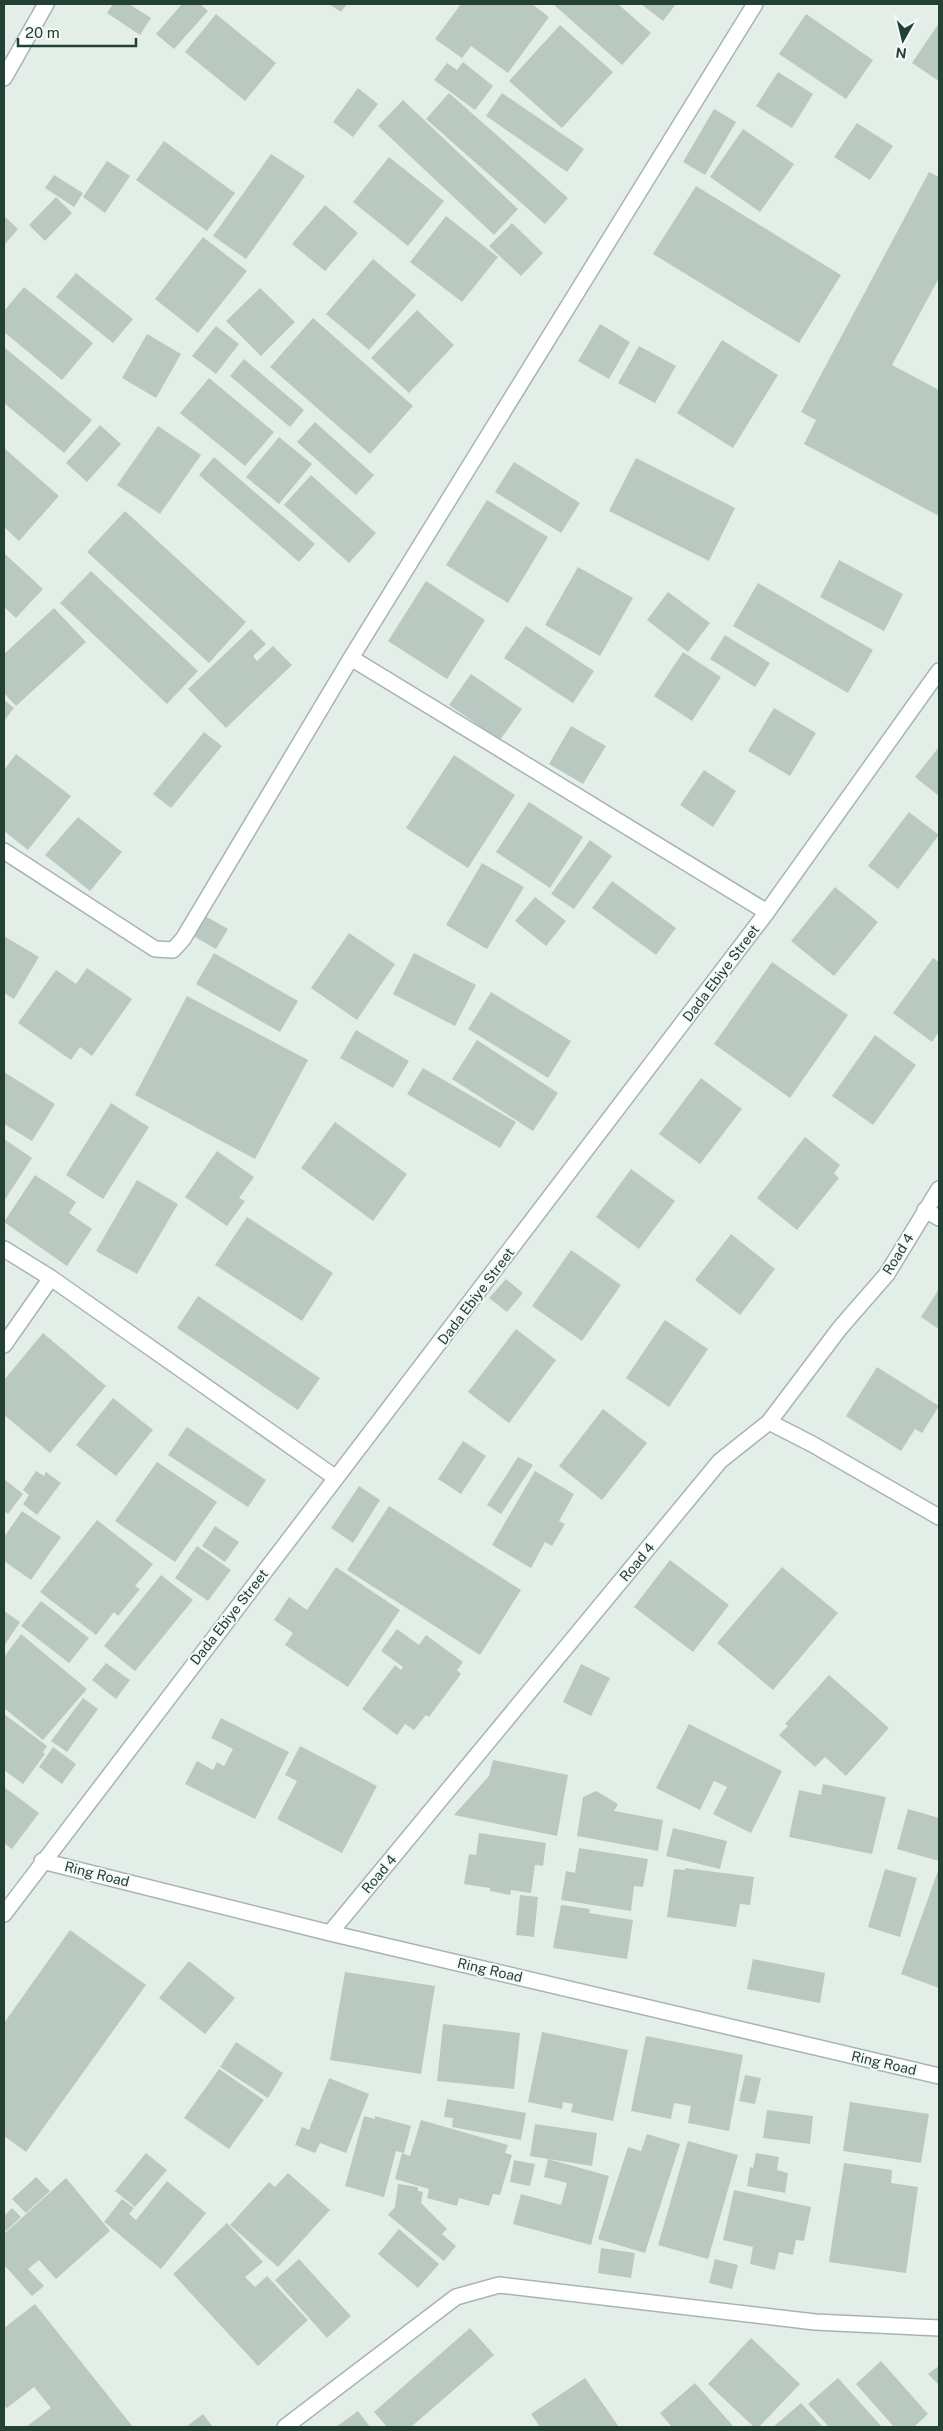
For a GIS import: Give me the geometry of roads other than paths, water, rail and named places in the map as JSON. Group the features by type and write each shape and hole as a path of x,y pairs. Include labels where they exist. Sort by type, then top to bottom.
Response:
{"street":[{"path":"4,78 46,4"},
{"path":"4,851 155,949 173,950 183,939 351,658 756,4"},
{"path":"351,658 767,912"},
{"name":"Dada Ebiye Street","path":"4,1914 42,1861 767,912 939,671"},
{"name":"Road 4","path":"330,1933 720,1461 769,1422 840,1328 887,1274 939,1190"},
{"path":"925,1210 939,1218"},
{"path":"4,1249 51,1278 336,1478"},
{"path":"4,1345 51,1278"},
{"path":"769,1422 939,1517"},
{"name":"Ring Road","path":"42,1861 330,1933 939,2076"},
{"path":"285,2427 456,2296 500,2285 814,2322 939,2328"}]}
